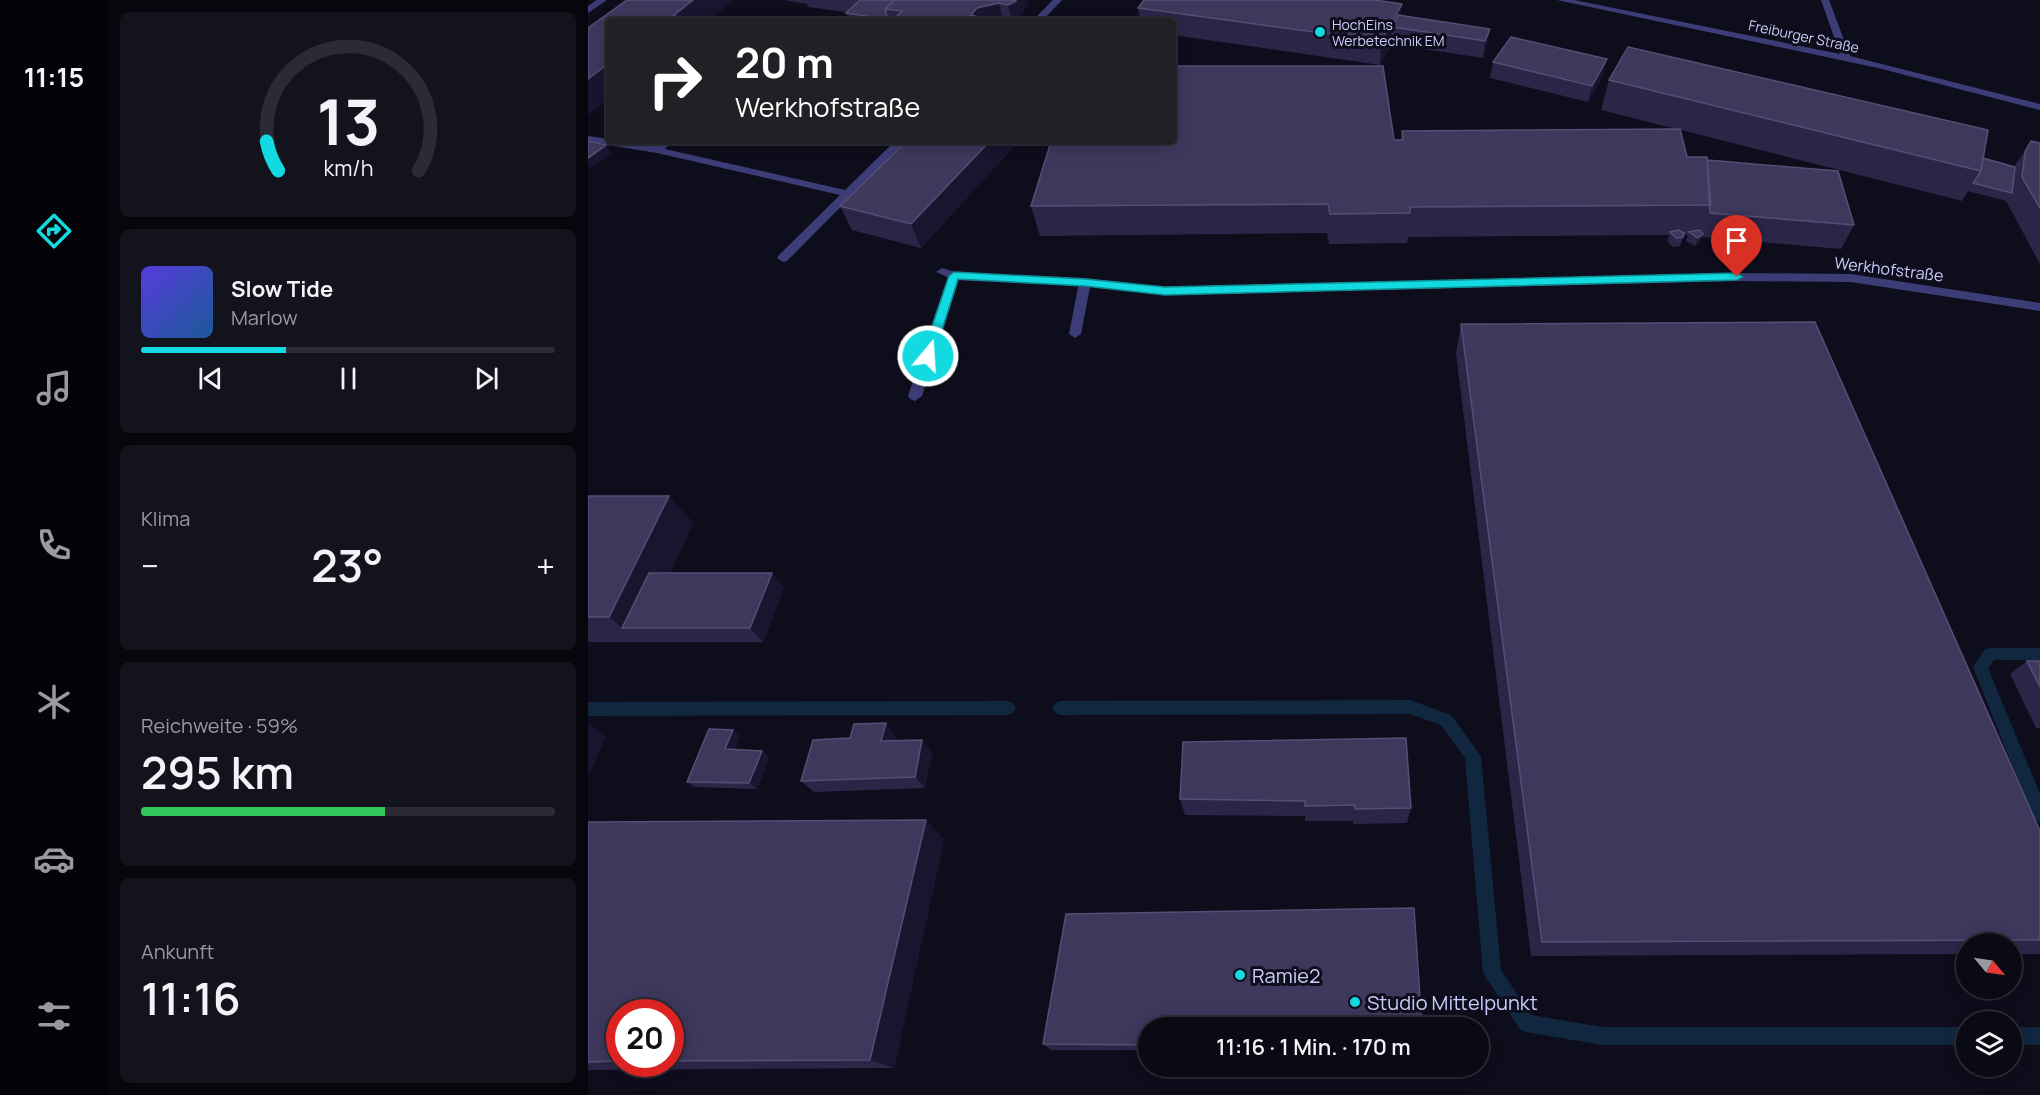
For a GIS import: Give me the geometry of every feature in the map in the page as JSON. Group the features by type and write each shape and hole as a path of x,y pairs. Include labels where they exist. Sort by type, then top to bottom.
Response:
{"street":[{"path":"588,10 603,0"},
{"path":"1040,18 1058,0"},
{"name":"Freiburger Straße","path":"1561,0 1846,58 2040,107"},
{"path":"1825,0 1846,58"},
{"path":"588,139 606,142"},
{"path":"619,144 657,150 849,194"},
{"path":"657,150 664,144"},
{"path":"783,258 898,144"},
{"name":"Werkhofstraße","path":"915,396 948,274 1085,282 1165,291 1737,277 1851,278 2040,307"},
{"path":"1075,334 1085,282"}],"building":[{"path":"627,0 693,0 673,16 687,18 606,18 606,65 588,79 588,28"},
{"path":"860,0 894,0 885,9 886,18 846,13"},
{"path":"894,0 1016,1 1008,5 999,3 977,8 971,15 977,18 895,18 902,11 885,9"},
{"path":"1144,0 1375,0 1402,4 1381,41 1138,8"},
{"path":"1398,15 1490,29 1485,41 1392,27"},
{"path":"1511,37 1607,59 1592,86 1493,62"},
{"path":"1628,47 1988,130 1981,171 1609,80"},
{"path":"1176,66 1383,66 1394,140 1403,140 1402,131 1680,129 1687,157 1707,157 1711,205 1410,207 1410,213 1330,214 1328,204 1031,206 1050,145 1176,144"},
{"path":"588,141 606,145 588,158"},
{"path":"2031,141 2040,143 2040,208 2022,177 2025,152"},
{"path":"904,144 987,144 911,224 840,206"},
{"path":"1983,158 2015,167 2012,193 1973,183 1981,171"},
{"path":"1707,160 1838,171 1854,225 1710,213"},
{"path":"1678,230 1684,233 1683,237 1676,238 1670,232"},
{"path":"1699,230 1703,234 1698,238 1689,232"},
{"path":"1815,322 2040,831 2040,940 2022,940 2022,933 1956,933 1956,940 1542,942 1461,324"},
{"path":"588,496 669,496 609,617 588,617"},
{"path":"649,573 772,573 750,628 622,628"},
{"path":"2027,661 2040,661 2040,687"},
{"path":"886,723 881,741 922,740 915,777 801,781 813,740 850,738 854,724"},
{"path":"709,729 733,730 725,749 762,751 749,783 687,782"},
{"path":"1406,738 1411,808 1355,809 1355,805 1305,806 1305,801 1180,799 1183,742"},
{"path":"926,820 870,1060 684,1061 684,999 606,999 606,1061 588,1062 588,822"},
{"name":"Ramie2","path":"1414,908 1421,1017 1138,1017 1138,1045 1043,1044 1066,914"}],"waterway":[{"path":"2040,654 1990,654 1980,667 2040,814"},
{"path":"1060,708 1410,707 1446,720 1473,756 1492,973 1526,1023 1602,1036 1956,1036"},
{"path":"588,709 1008,708"},
{"path":"2022,1036 2040,1036"}],"place":[{"name":"HochEins Werbetechnik EM","path":"1320,32"},
{"name":"Ramie2","path":"1240,975"},
{"name":"Studio Mittelpunkt","path":"1355,1002"}],"route":[{"path":"928,356 954,276 1085,282 1165,291 1737,277"}]}
